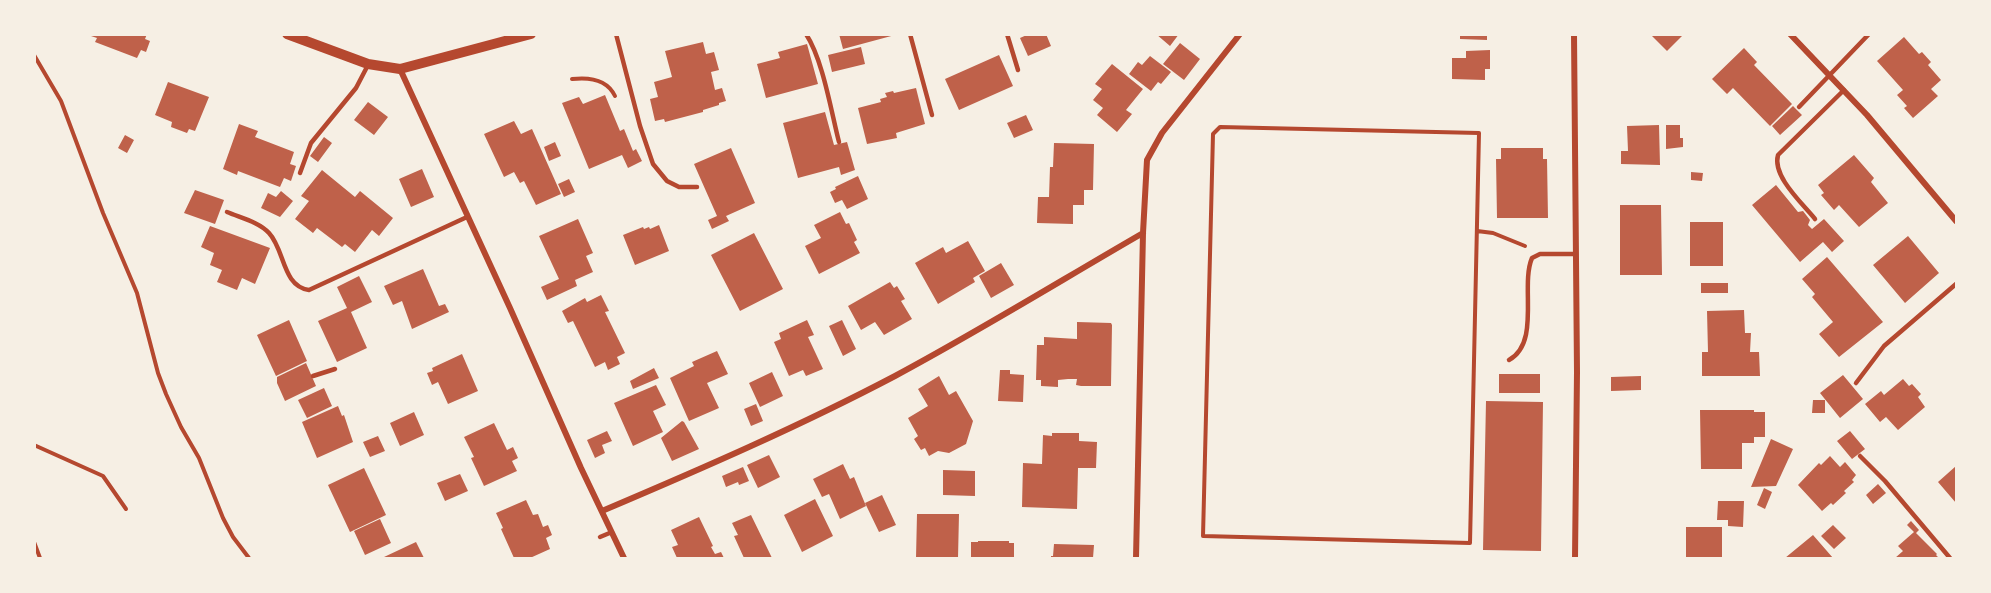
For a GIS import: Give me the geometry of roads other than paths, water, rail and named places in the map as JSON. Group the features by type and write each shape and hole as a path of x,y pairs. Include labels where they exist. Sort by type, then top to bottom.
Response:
{"street":[{"path":"287,34 368,64 400,69 531,34"},
{"path":"1136,558 1143,233 1147,160 1162,133 1240,34"},
{"path":"1574,34 1577,372 1575,558"},
{"path":"1790,34 1844,90 1956,220"},
{"path":"400,69 624,558"},
{"path":"602,511 793,427 895,376 1143,233"}],"lane":[{"path":"616,34 640,126 653,164 667,181 679,187 697,187"},
{"path":"806,34 822,76 839,142"},
{"path":"910,34 932,115"},
{"path":"1007,34 1018,70"},
{"path":"1799,107 1869,34"},
{"path":"300,173 311,143 356,88 368,64"},
{"path":"1815,219 1779,175 1776,163 1778,155 1844,90"},
{"path":"226,212 259,225 269,232 276,242 293,284 301,289 309,290 467,217"},
{"path":"1509,360 1518,355 1524,340 1529,300 1529,264 1532,258 1540,254 1576,254"},
{"path":"1856,383 1884,346 1956,284"},
{"path":"313,376 335,369"},
{"path":"1860,456 1885,481 1950,558"},
{"path":"600,537 612,532"}]}
